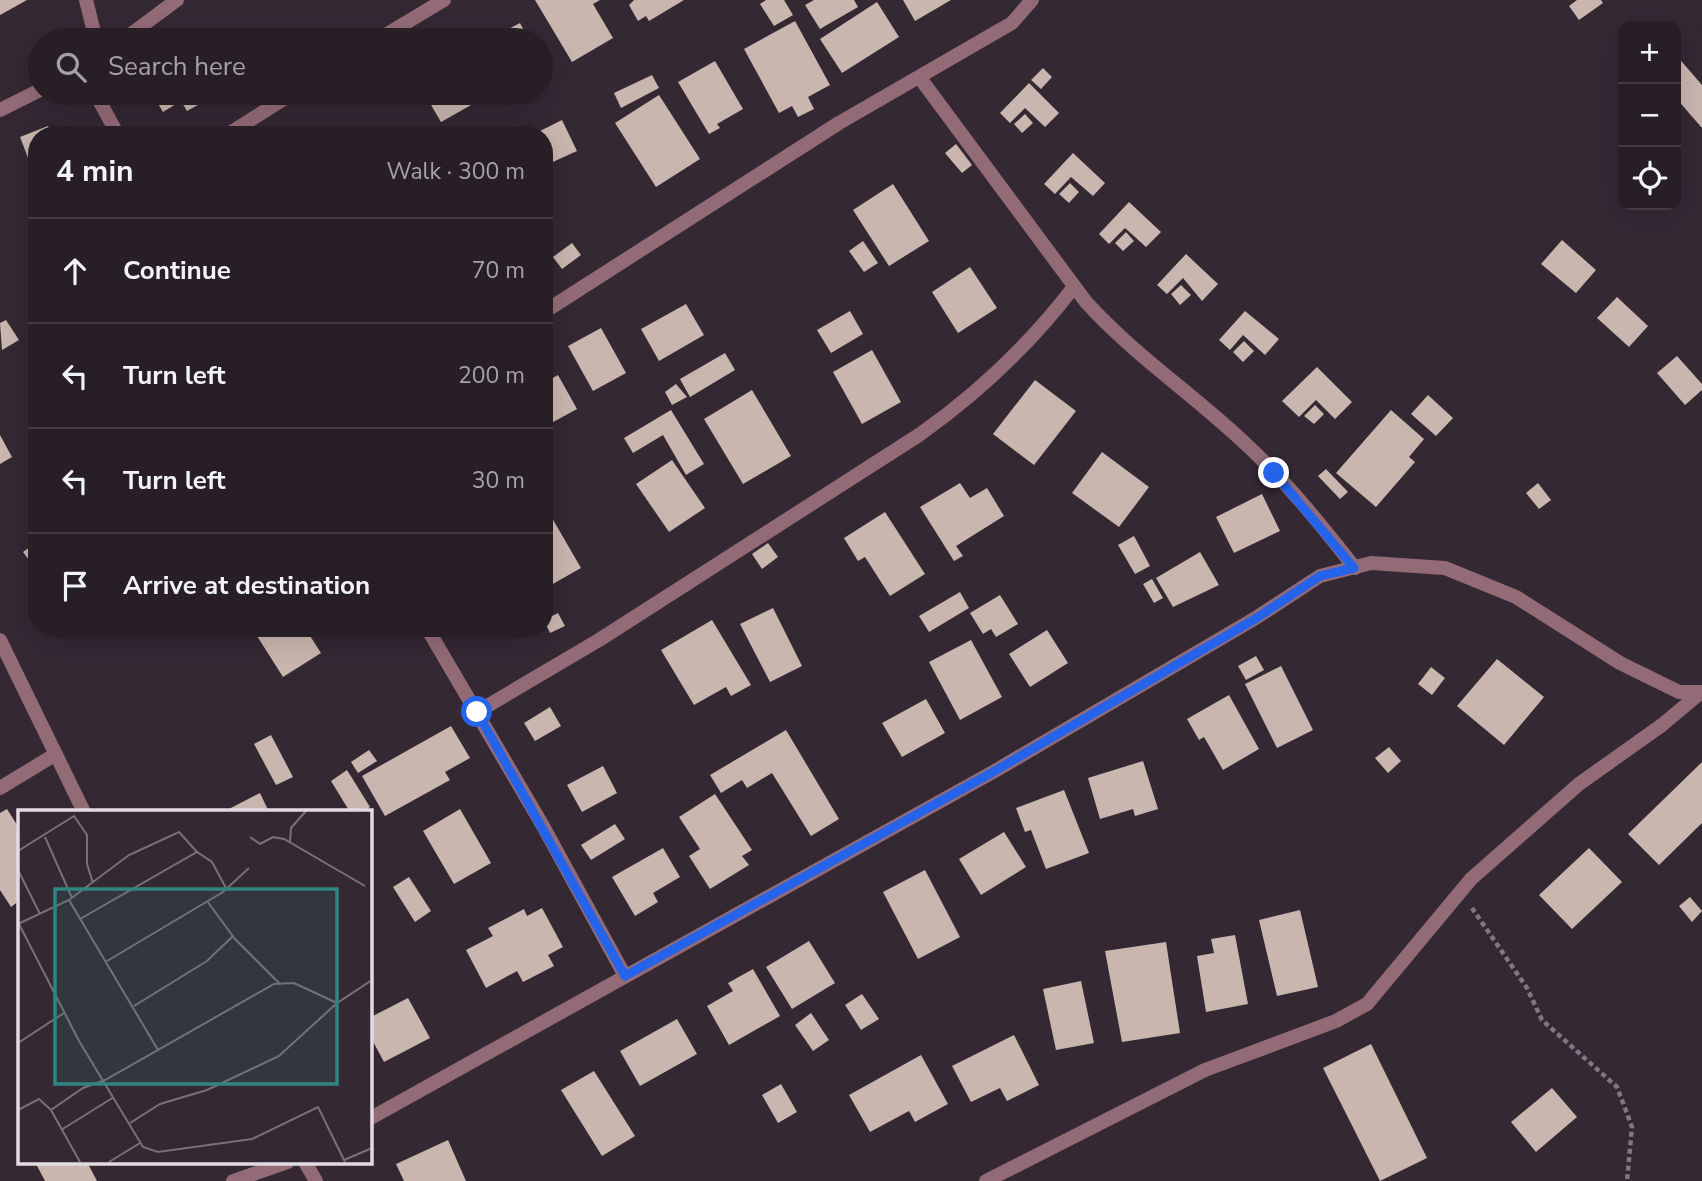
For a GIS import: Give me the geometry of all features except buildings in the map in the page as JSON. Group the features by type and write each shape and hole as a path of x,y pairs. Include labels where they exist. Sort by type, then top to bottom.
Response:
{"street":[{"path":"86,0 93,28"},
{"path":"139,28 177,0"},
{"path":"397,28 444,0"},
{"path":"553,306 839,123 1012,23 1032,0"},
{"path":"920,78 1073,288 1107,325 1250,448 1304,505 1354,568"},
{"path":"0,110 28,96"},
{"path":"102,105 113,126"},
{"path":"241,126 274,105"},
{"path":"477,712 598,640 953,411 996,373 1073,288"},
{"path":"371,1118 993,772 1255,619 1320,576 1371,563 1445,568 1516,597 1620,663 1679,692 1701,692"},
{"path":"432,637 625,976"},
{"path":"0,640 83,810"},
{"path":"986,1181 1205,1070 1355,1012 1376,995 1459,891 1551,807 1662,725 1701,692"},
{"path":"0,788 56,754"},
{"path":"233,1181 282,1164"},
{"path":"306,1164 316,1181"}],"path":[{"path":"1459,891 1494,936 1542,1020 1617,1087 1632,1127 1627,1181"}],"route":[{"path":"477,712 625,976 993,772 1255,619 1320,576 1354,568 1304,505 1274,473"}]}
